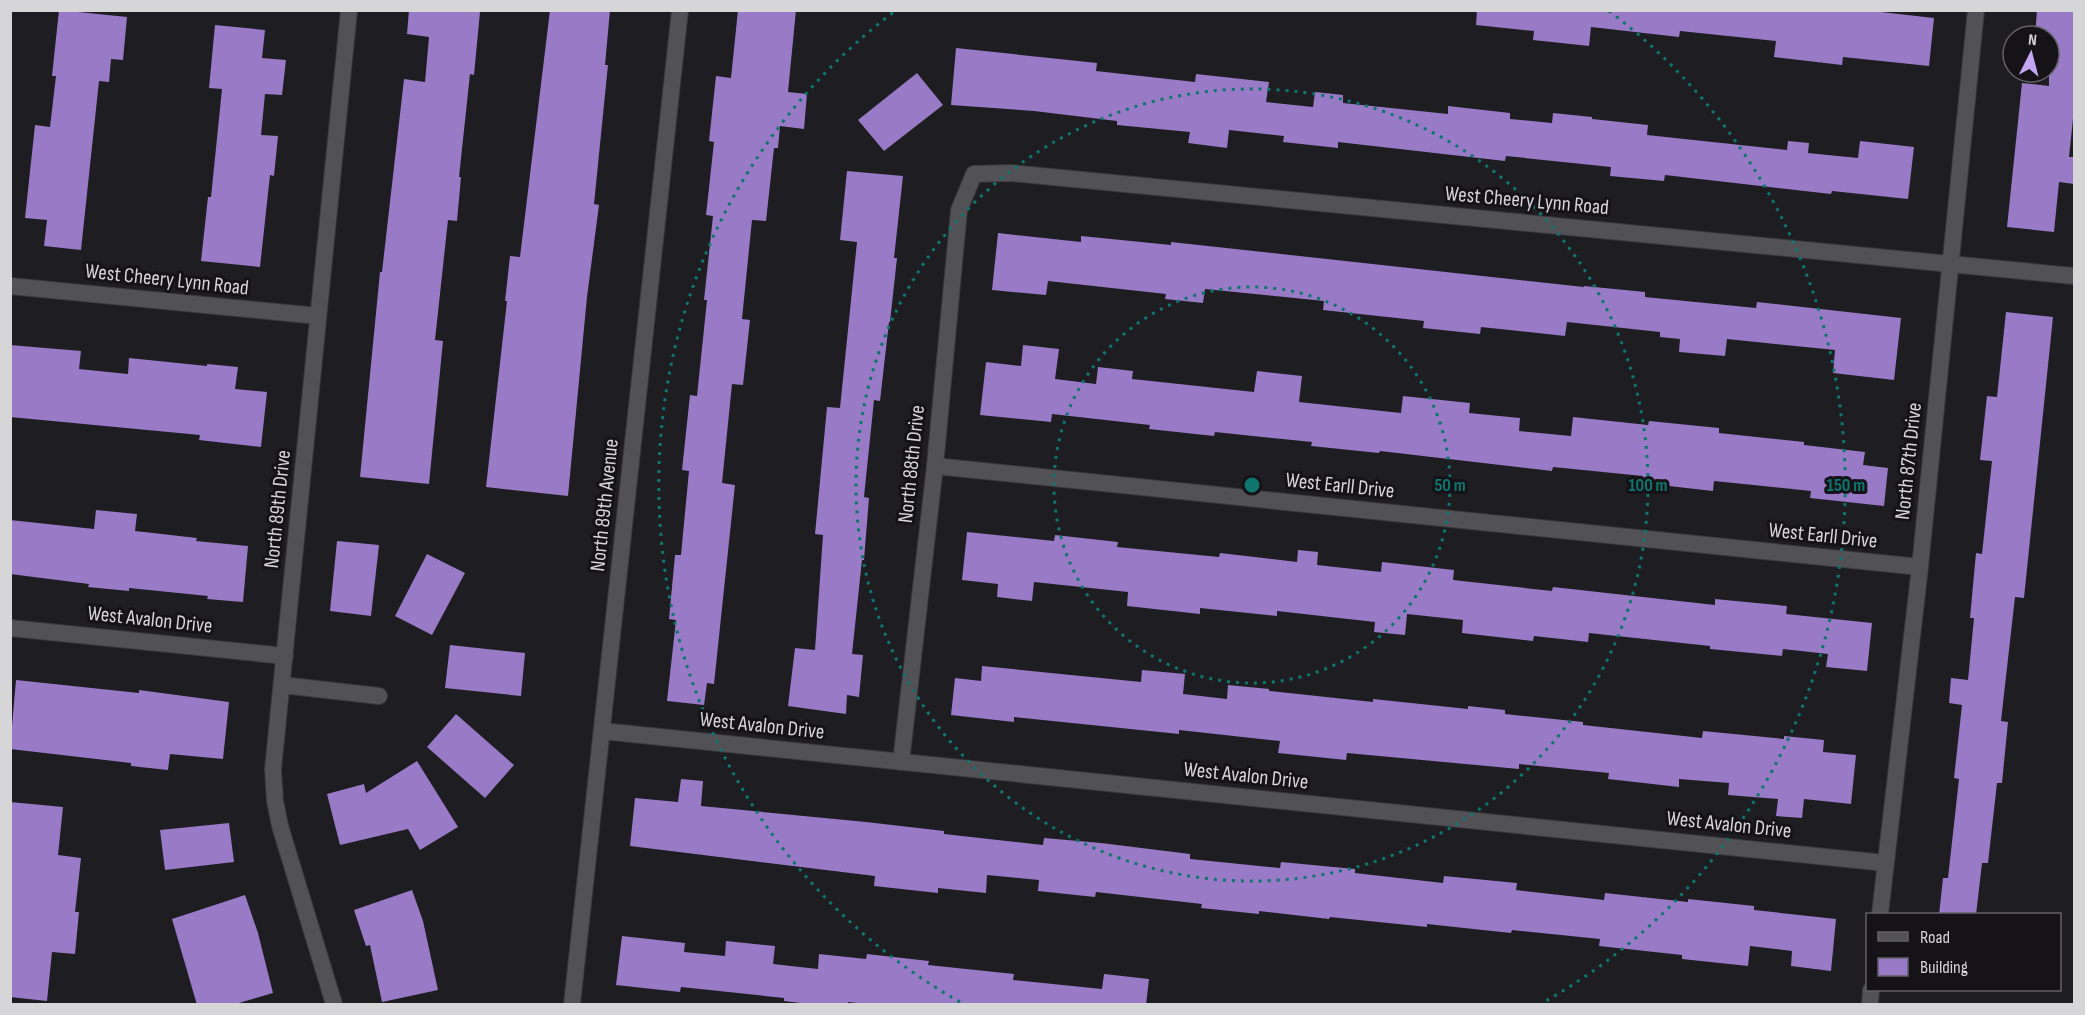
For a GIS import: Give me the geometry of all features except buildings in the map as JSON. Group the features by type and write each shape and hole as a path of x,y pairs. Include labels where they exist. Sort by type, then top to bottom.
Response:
{"street":[{"name":"North 89th Drive","path":"334,1005 280,826 275,801 273,769 349,10"},
{"name":"North 89th Avenue","path":"572,1005 680,10"},
{"name":"North 87th Drive","path":"1880,913 1920,567 1976,10"},
{"name":"West Cheery Lynn Road","path":"974,174 1011,173 2074,276"},
{"name":"North 88th Drive","path":"901,762 934,466 958,210 974,174"},
{"name":"West Cheery Lynn Road","path":"10,286 318,316"},
{"name":"West Earll Drive","path":"934,466 1920,567"},
{"name":"West Avalon Drive","path":"10,628 285,656"},
{"path":"282,684 379,696"},
{"name":"West Avalon Drive","path":"602,731 1885,863"}]}
